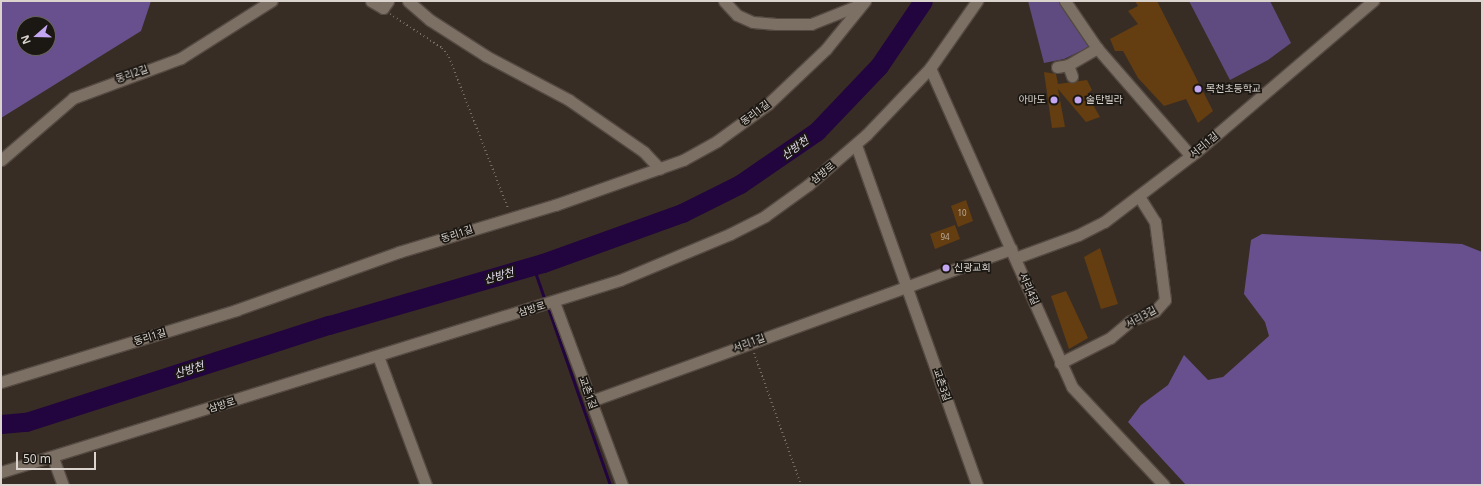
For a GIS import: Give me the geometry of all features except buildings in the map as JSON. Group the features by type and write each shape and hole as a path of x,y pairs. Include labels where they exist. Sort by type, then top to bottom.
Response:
{"street":[{"name":"동리2길","path":"1,160 73,98 181,58 271,1"},
{"path":"371,1 386,4"},
{"path":"408,1 430,20 486,56 569,100 644,152 660,169"},
{"name":"동리1길","path":"724,1 737,15 753,22 776,24 811,24 864,2"},
{"name":"삼방로","path":"1,472 53,458 627,278 758,219 808,185 856,145 930,68 976,1"},
{"path":"1065,1 1097,48 1191,156"},
{"name":"서리1길","path":"591,401 907,286 1078,235 1104,222 1191,156 1373,1"},
{"name":"동리1길","path":"1,382 236,310 512,216 660,169 717,141 768,104 826,49 864,2"},
{"path":"1056,67 1070,71 1097,48"},
{"name":"서리4길","path":"930,68 1060,363 1072,387 1164,485"},
{"path":"856,145 907,286"},
{"name":"서리3길","path":"1060,363 1110,338 1130,321 1155,311 1166,300 1155,222 1139,196"},
{"name":"교촌3길","path":"907,286 977,485"},
{"name":"교촌1길","path":"554,302 622,485"},
{"path":"378,356 426,485"},
{"path":"53,458 63,485"}],"path":[{"path":"386,4 442,48 449,57 512,216"},
{"path":"750,343 802,485"}],"shaded area":[{"path":"1,1 151,1 141,31 1,118"},
{"path":"1028,1 1059,1 1089,47 1064,59 1044,63"},
{"path":"1189,1 1270,1 1291,43 1268,60 1230,80"},
{"path":"1262,234 1462,244 1482,252 1482,485 1186,485 1128,422 1141,405 1168,385 1184,355 1208,380 1223,377 1269,336 1265,322 1244,294 1251,240"}],"waterway":[{"name":"산방천","path":"1,424 26,422 329,325 543,263 682,213 740,184 817,131 879,66 923,1"},
{"path":"533,266 545,300"},
{"path":"547,305 610,485"}],"place":[{"name":"목천초등학교","path":"1198,89"},
{"name":"아마도","path":"1054,100"},
{"name":"술탄빌라","path":"1078,100"},
{"name":"신광교회","path":"946,268"}]}
